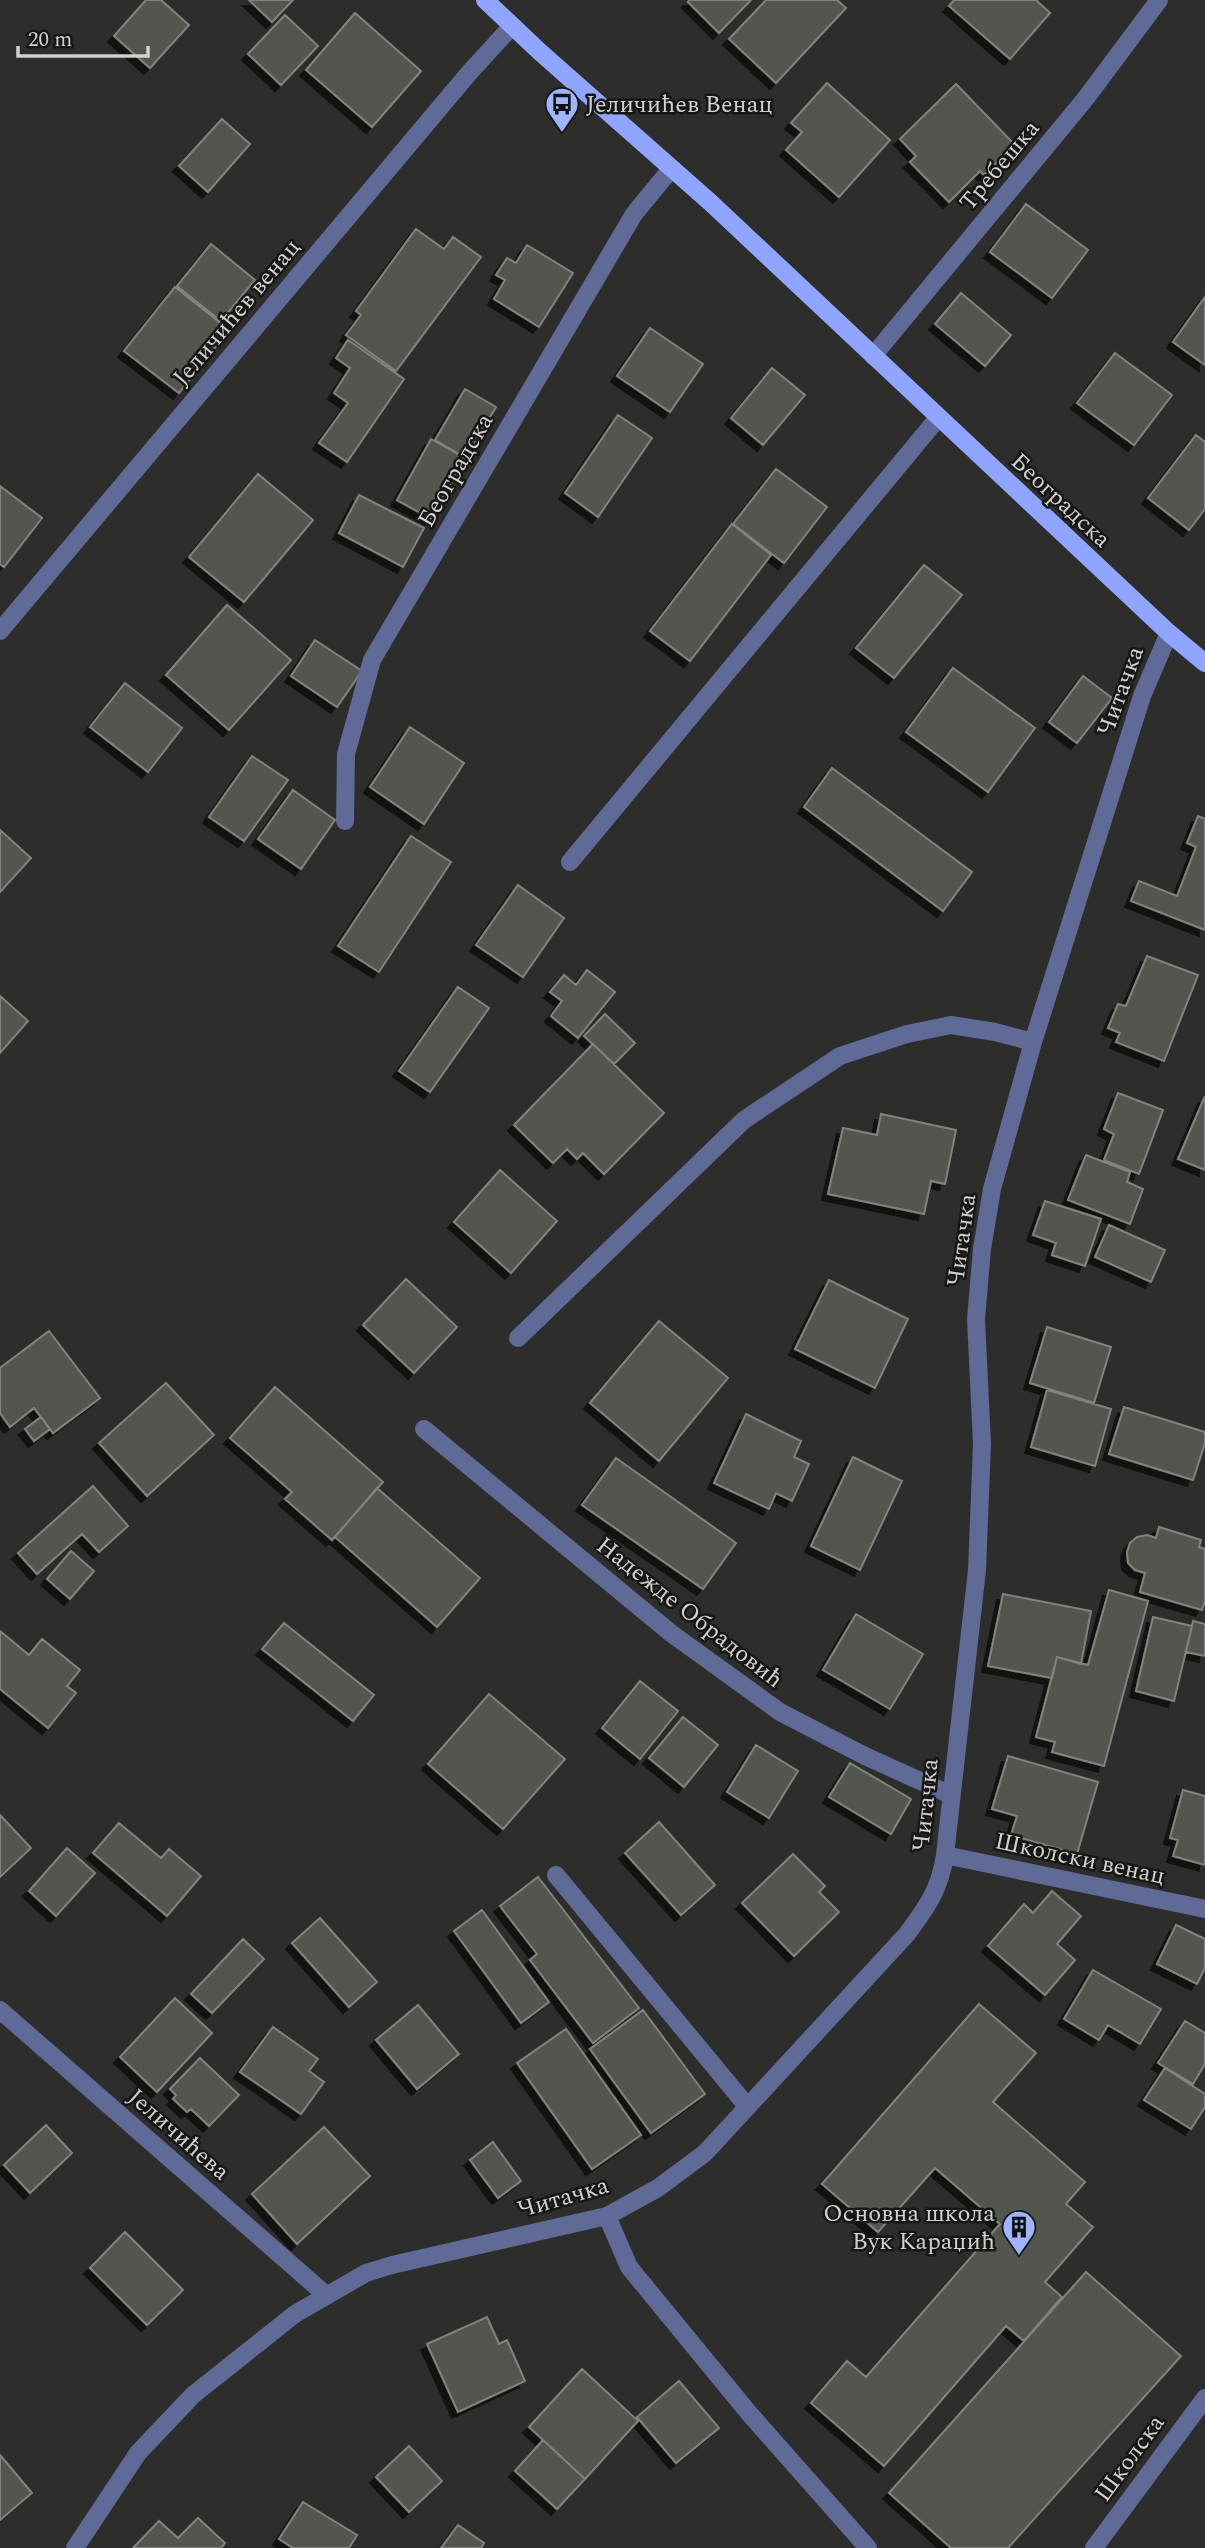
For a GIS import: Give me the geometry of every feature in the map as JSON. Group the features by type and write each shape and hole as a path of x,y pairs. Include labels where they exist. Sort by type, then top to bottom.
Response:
{"main road":[{"name":"Београдска","path":"485,0 711,203 938,418 1169,633 1205,663"}],"street":[{"name":"Требешка","path":"873,356 1086,98 1159,0"},
{"name":"Јеличићев венац","path":"0,631 468,73 512,27"},
{"name":"Београдска","path":"345,821 346,754 372,660 634,214 671,169"},
{"path":"570,862 938,418"},
{"name":"Читачка","path":"75,2548 138,2453 192,2395 276,2328 326,2295 366,2273 392,2265 607,2216 658,2188 705,2153 906,1934 930,1902 941,1878 945,1855 977,1570 982,1444 976,1319 982,1249 992,1189 1033,1042 1142,696 1169,633"},
{"path":"518,1338 744,1120 840,1056 907,1034 951,1025 1033,1042"},
{"name":"Надежде Обрадовић","path":"424,1429 672,1634 780,1712 864,1756 951,1796"},
{"name":"Школски венац","path":"945,1855 1205,1909"},
{"path":"556,1875 747,2106"},
{"name":"Јеличићева","path":"0,2010 326,2295"},
{"path":"607,2216 629,2267 748,2412 868,2548"},
{"name":"Школска","path":"1094,2548 1205,2398"}],"building":[{"path":"146,0 161,0 189,25 150,68 114,36"},
{"path":"249,0 293,0 272,22"},
{"path":"689,0 751,0 719,33"},
{"path":"766,0 837,0 846,8 776,83 729,39"},
{"path":"954,0 1036,0 1050,13 1010,59 949,6"},
{"path":"355,13 421,71 372,127 306,70"},
{"path":"285,15 318,46 281,85 248,54"},
{"path":"827,83 890,140 839,197 786,150 802,132 791,123"},
{"path":"956,84 1015,145 984,175 980,171 949,202 910,162 916,156 900,139"},
{"path":"222,119 250,144 208,192 179,166"},
{"path":"1026,204 1088,250 1052,298 990,252"},
{"path":"416,229 444,249 453,237 481,257 396,371 346,335 361,315 356,311"},
{"path":"211,244 255,280 221,321 177,286"},
{"path":"527,245 573,273 539,327 494,299 505,280 496,275 507,258 516,263"},
{"path":"175,287 229,330 179,393 124,351"},
{"path":"961,293 1011,335 985,366 935,324"},
{"path":"1205,297 1205,365 1173,342"},
{"path":"650,328 703,364 670,412 617,376"},
{"path":"348,340 404,379 347,462 319,443 348,403 334,393 350,368 336,358"},
{"path":"1115,353 1172,395 1134,445 1077,403"},
{"path":"772,368 805,395 763,445 731,418"},
{"path":"465,389 496,407 466,458 435,440"},
{"path":"618,415 652,438 598,517 565,493"},
{"path":"1196,435 1205,442 1205,509 1189,530 1148,498"},
{"path":"431,439 465,458 431,519 397,500"},
{"path":"776,469 827,507 784,563 733,524"},
{"path":"258,474 313,520 244,602 189,557"},
{"path":"0,486 42,518 4,567 0,564"},
{"path":"359,495 424,528 403,567 339,533"},
{"path":"732,524 771,555 690,661 650,631"},
{"path":"924,565 962,595 894,678 856,648"},
{"path":"227,605 291,660 229,730 166,675"},
{"path":"315,640 362,671 337,707 291,676"},
{"path":"953,668 1035,728 988,792 906,732"},
{"path":"1083,676 1112,698 1077,743 1049,722"},
{"path":"125,683 182,728 148,772 90,727"},
{"path":"410,727 464,763 424,824 370,787"},
{"path":"252,756 288,780 244,841 209,817"},
{"path":"832,768 972,872 943,911 804,807"},
{"path":"293,790 335,820 301,869 258,839"},
{"path":"1198,816 1205,819 1205,930 1131,901 1139,881 1177,896 1196,847 1187,843"},
{"path":"0,830 31,858 0,892"},
{"path":"411,836 451,862 379,972 338,946"},
{"path":"518,885 564,918 523,977 476,945"},
{"path":"1147,956 1198,975 1164,1061 1116,1042 1120,1033 1108,1028 1118,1004 1126,1006"},
{"path":"587,970 615,992 578,1038 551,1016 562,1001 550,992 564,975 576,985"},
{"path":"458,987 489,1008 430,1092 399,1071"},
{"path":"0,996 28,1021 0,1053"},
{"path":"605,1014 635,1043 614,1064 584,1036"},
{"path":"593,1044 664,1113 604,1174 583,1153 577,1159 567,1149 553,1163 514,1125"},
{"path":"1118,1093 1163,1110 1139,1174 1104,1160 1114,1134 1104,1129"},
{"path":"1205,1096 1205,1170 1178,1159"},
{"path":"881,1114 956,1130 945,1184 931,1181 924,1214 828,1194 843,1128 877,1135"},
{"path":"1086,1155 1130,1172 1127,1182 1143,1189 1130,1224 1068,1200"},
{"path":"500,1170 557,1221 511,1273 454,1222"},
{"path":"1045,1201 1101,1219 1085,1266 1052,1255 1056,1243 1033,1235"},
{"path":"1109,1225 1165,1250 1151,1282 1095,1257"},
{"path":"406,1279 457,1327 414,1373 363,1325"},
{"path":"829,1280 908,1319 875,1388 795,1349"},
{"path":"659,1321 728,1378 659,1461 590,1403"},
{"path":"1047,1327 1111,1347 1094,1403 1030,1383"},
{"path":"49,1331 100,1398 53,1433 34,1408 10,1427 0,1413 0,1368"},
{"path":"166,1383 214,1435 147,1496 99,1443"},
{"path":"275,1387 383,1482 332,1540 285,1499 292,1492 230,1438"},
{"path":"1047,1390 1111,1409 1095,1466 1031,1447"},
{"path":"1124,1407 1205,1432 1205,1443 1193,1480 1109,1454"},
{"path":"746,1414 801,1441 794,1457 809,1464 792,1501 776,1493 769,1509 714,1483"},
{"path":"41,1417 50,1429 34,1441 25,1429"},
{"path":"853,1457 902,1481 860,1570 811,1546"},
{"path":"616,1458 736,1543 703,1589 582,1505"},
{"path":"93,1486 128,1526 99,1552 82,1534 37,1574 18,1553"},
{"path":"377,1488 480,1578 437,1627 335,1537"},
{"path":"1159,1527 1201,1540 1199,1547 1205,1549 1205,1601 1202,1610 1140,1592 1145,1573 1135,1570 1128,1563 1127,1552 1130,1543 1137,1537 1147,1535 1156,1538"},
{"path":"71,1551 94,1571 70,1599 47,1579"},
{"path":"1109,1590 1148,1601 1104,1766 1052,1752 1055,1742 1036,1737 1057,1657 1088,1665"},
{"path":"1003,1594 1091,1611 1081,1664 1057,1657 1052,1678 988,1666"},
{"path":"856,1614 923,1654 890,1709 823,1670"},
{"path":"1153,1617 1192,1626 1174,1701 1136,1691"},
{"path":"1193,1621 1205,1624 1205,1656 1186,1652"},
{"path":"284,1623 374,1695 353,1721 262,1649"},
{"path":"0,1631 29,1655 42,1639 80,1670 67,1686 76,1693 48,1728 0,1689"},
{"path":"640,1681 678,1711 640,1759 602,1728"},
{"path":"489,1694 565,1759 503,1829 428,1764"},
{"path":"683,1717 718,1745 684,1787 649,1758"},
{"path":"756,1745 798,1771 769,1818 727,1792"},
{"path":"1008,1756 1098,1782 1077,1854 1011,1835 1017,1816 992,1809"},
{"path":"850,1763 911,1799 891,1834 829,1797"},
{"path":"1183,1790 1205,1796 1205,1865 1173,1856 1178,1840 1170,1838"},
{"path":"0,1815 31,1848 0,1877"},
{"path":"659,1822 715,1885 681,1915 625,1853"},
{"path":"119,1823 161,1858 169,1849 201,1876 167,1916 93,1853"},
{"path":"67,1848 95,1873 56,1916 29,1891"},
{"path":"793,1854 825,1886 819,1892 839,1912 794,1956 742,1903"},
{"path":"538,1877 639,2008 593,2043 530,1960 537,1954 500,1906"},
{"path":"1052,1891 1081,1916 1057,1944 1075,1960 1045,1995 988,1946 1024,1904 1033,1913"},
{"path":"482,1910 549,2002 521,2023 454,1931"},
{"path":"320,1918 377,1982 349,2007 292,1943"},
{"path":"1176,1925 1205,1939 1205,1968 1197,1984 1157,1964"},
{"path":"243,1939 264,1959 212,2013 191,1994"},
{"path":"1093,1970 1161,2009 1140,2044 1108,2025 1099,2040 1064,2019"},
{"path":"175,1998 212,2033 157,2092 120,2057"},
{"name":"Основна школа Вук Караџић","path":"979,2004 1036,2053 993,2102 1085,2182 1066,2204 1093,2227 1045,2282 1062,2297 1024,2341 1006,2326 884,2466 811,2403 847,2361 866,2377 1000,2224 935,2168 878,2232 822,2184"},
{"path":"418,2005 459,2054 417,2089 376,2040"},
{"path":"643,2010 705,2094 651,2133 590,2049"},
{"path":"1185,2021 1205,2033 1205,2064 1193,2084 1158,2063"},
{"path":"273,2027 318,2059 309,2071 324,2082 301,2114 240,2072"},
{"path":"566,2029 641,2135 592,2169 517,2063"},
{"path":"200,2058 239,2095 209,2126 191,2109 187,2112 173,2099 176,2095 170,2089"},
{"path":"1165,2068 1205,2094 1205,2107 1191,2129 1144,2100"},
{"path":"46,2125 72,2153 30,2193 4,2165"},
{"path":"324,2127 370,2176 297,2244 252,2194"},
{"path":"493,2142 521,2181 498,2198 470,2160"},
{"path":"125,2232 183,2290 147,2325 90,2268"},
{"path":"1086,2272 1181,2356 1008,2548 951,2548 889,2493"},
{"path":"487,2317 499,2344 507,2340 525,2381 458,2412 427,2344"},
{"path":"582,2369 638,2421 585,2479 529,2427"},
{"path":"679,2381 719,2428 676,2463 637,2417"},
{"path":"543,2440 585,2479 557,2509 515,2471"},
{"path":"409,2446 442,2481 409,2512 376,2477"},
{"path":"0,2455 32,2493 0,2520"},
{"path":"303,2502 357,2535 349,2548 293,2548 279,2539"},
{"path":"198,2518 225,2543 221,2548 133,2548 159,2521 178,2538"},
{"path":"458,2525 484,2543 481,2548 441,2548"}],"place":[{"name":"Јеличићев Венац","path":"562,134"},
{"name":"Основна школа Вук Караџић","path":"1019,2257"}]}
